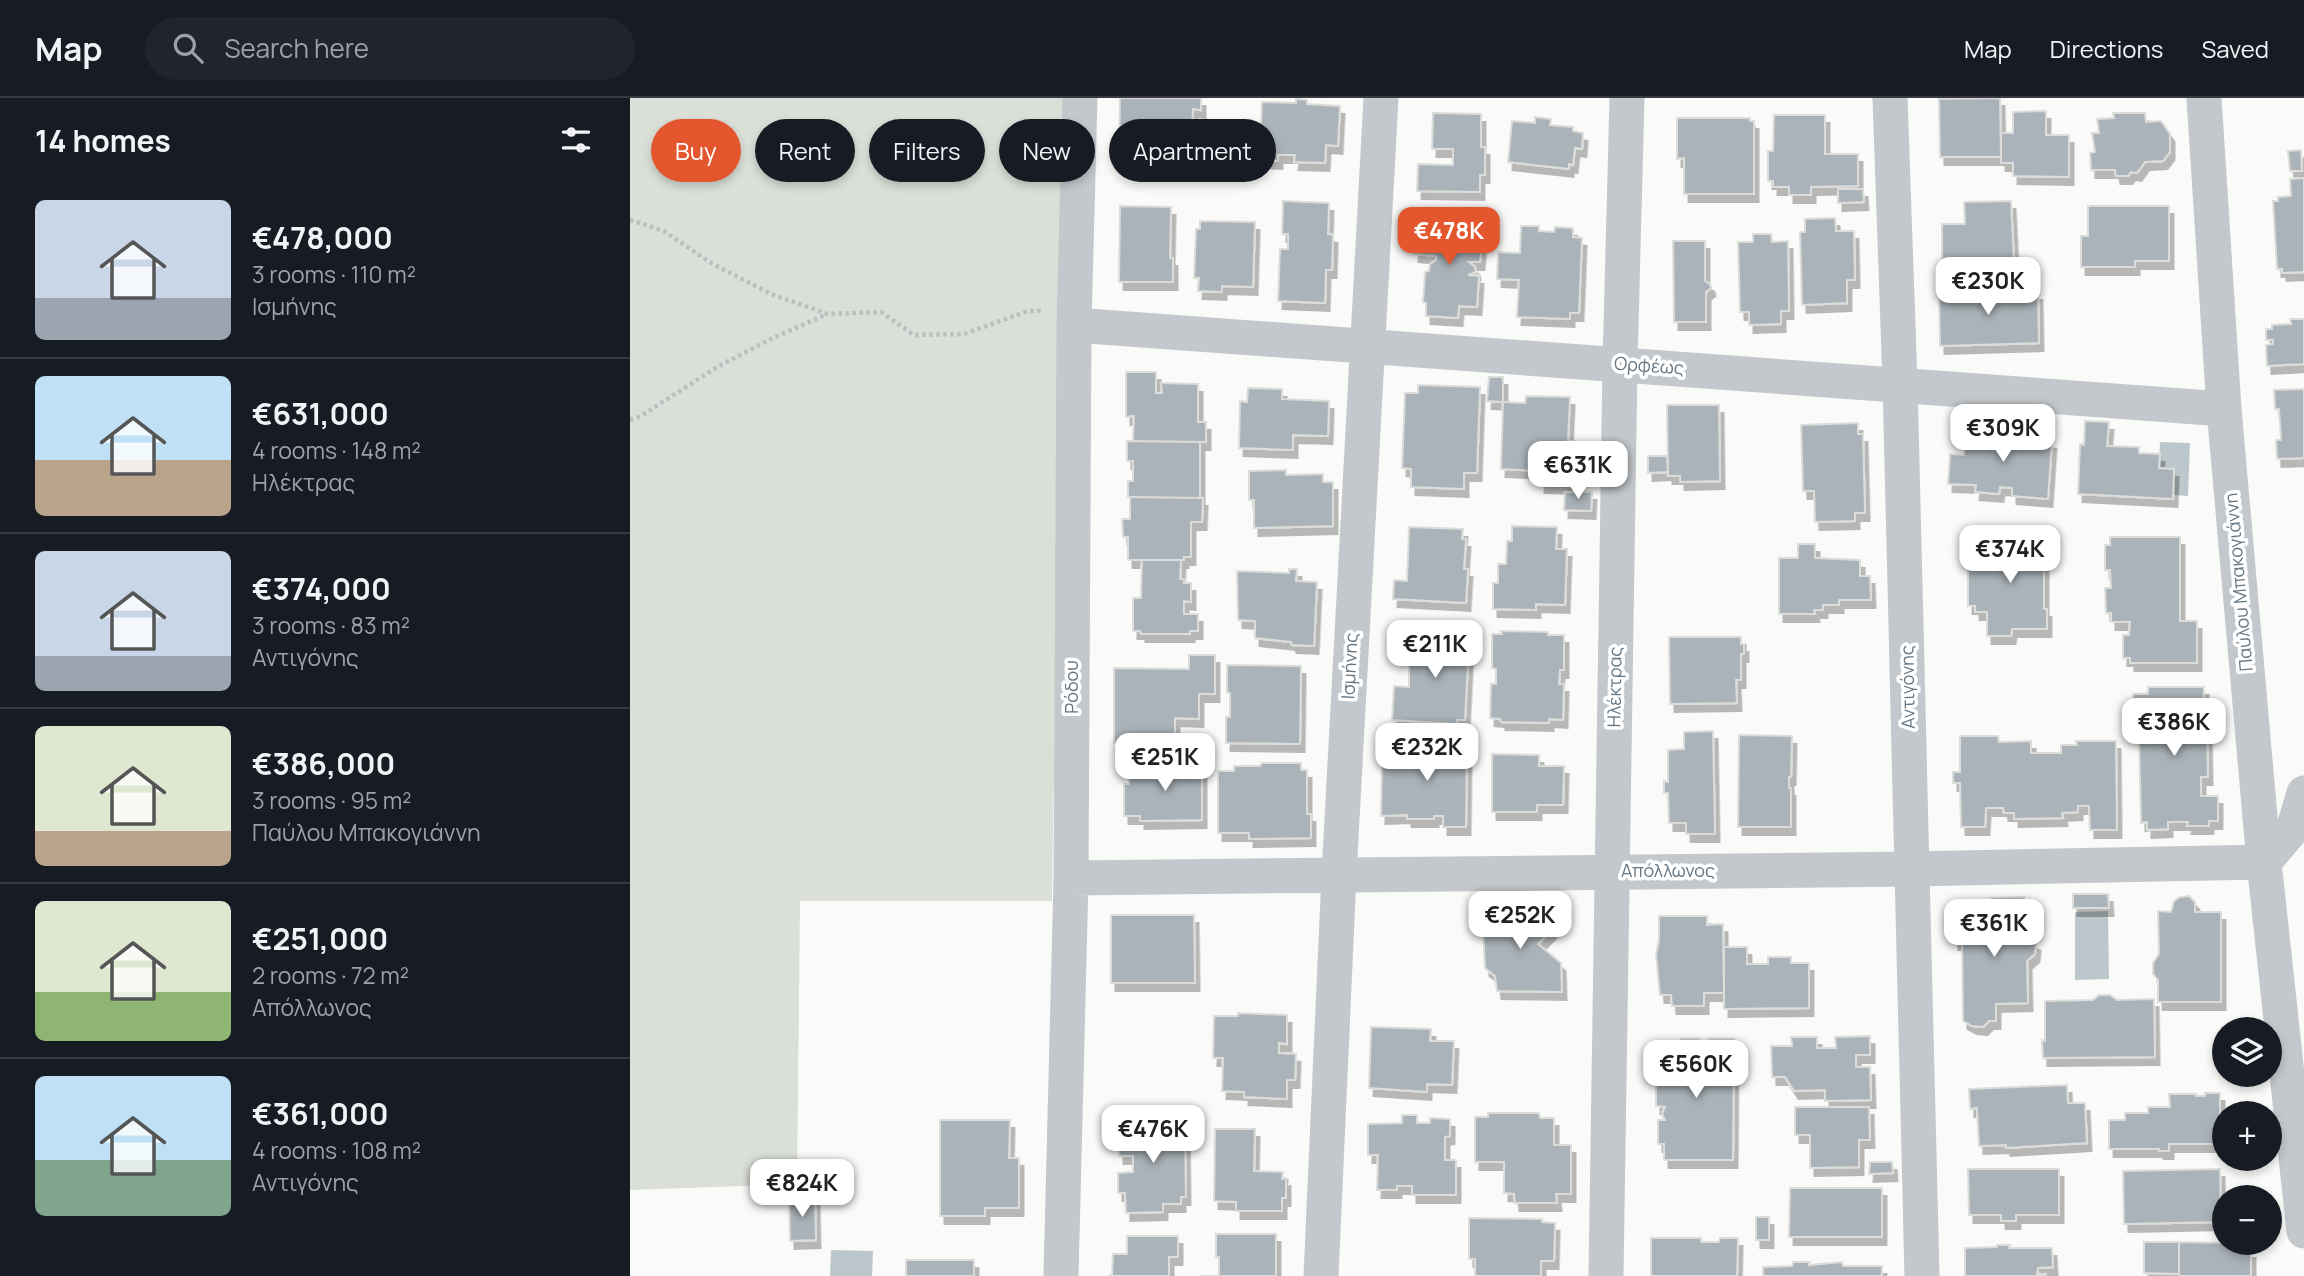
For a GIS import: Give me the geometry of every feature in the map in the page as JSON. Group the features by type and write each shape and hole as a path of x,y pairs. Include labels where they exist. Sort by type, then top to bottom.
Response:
{"street":[{"name":"Ρόδου","path":"1061,1276 1071,878 1074,325 1080,98"},
{"name":"Ισμήνης","path":"1321,1276 1366,344 1381,98"},
{"name":"Ηλέκτρας","path":"1606,1276 1620,364 1627,98"},
{"name":"Αντιγόνης","path":"1890,98 1923,1276"},
{"name":"Παύλου Μπακογιάννη","path":"2204,98 2224,409 2264,862 2304,1231"},
{"name":"Ορφέως","path":"1074,325 1900,383 2224,409"},
{"path":"2264,862 2299,831 2304,793"},
{"name":"Απόλλωνος","path":"1071,878 1912,869 2264,862"}],"path":[{"path":"630,220 664,231 711,263 771,294 828,314 881,312 914,335 964,334 1028,311 1055,310 1074,325"},
{"path":"630,420 641,416 717,367 828,314"}],"shaded area":[{"path":"630,98 1064,98 1064,119 999,119 999,182 1063,182 1052,901 800,901 797,1184 630,1190"},
{"path":"2160,442 2190,443 2188,496 2173,495 2174,469 2159,468"},
{"path":"2108,911 2109,979 2075,980 2075,912"},
{"path":"831,1250 873,1251 872,1276 830,1276"}],"building":[{"path":"1120,98 1201,98 1201,110 1193,109 1193,119 1120,119"},
{"path":"2000,98 2001,157 1940,157 1939,99"},
{"path":"1296,99 1307,100 1307,104 1340,106 1338,146 1326,145 1325,163 1294,162 1295,155 1278,155 1276,161 1276,119 1261,119 1262,102 1296,103"},
{"path":"2046,111 2046,135 2069,135 2069,177 2013,176 2013,163 2001,163 2001,133 2013,133 2013,112"},
{"path":"1433,113 1481,114 1481,147 1485,147 1485,175 1480,175 1480,192 1417,191 1418,164 1453,165 1453,149 1432,149"},
{"path":"2113,113 2145,113 2146,122 2161,121 2170,134 2170,152 2163,161 2145,162 2137,173 2131,172 2128,176 2116,176 2115,170 2091,170 2090,153 2095,152 2092,133 2099,133 2097,119 2114,118"},
{"path":"1774,115 1825,115 1825,154 1858,154 1858,186 1811,187 1811,195 1789,195 1789,187 1773,187 1773,181 1768,181 1768,151 1773,151"},
{"path":"1535,117 1551,119 1550,125 1573,127 1573,131 1583,133 1582,149 1575,148 1573,165 1569,164 1569,169 1508,162 1512,121 1535,123"},
{"path":"1677,118 1750,118 1750,121 1754,121 1754,194 1684,194 1684,158 1677,159"},
{"path":"2301,150 2302,171 2290,171 2288,151"},
{"path":"2304,178 2304,272 2282,273 2282,269 2277,269 2273,201 2278,201 2278,197 2291,196 2290,179"},
{"path":"1838,189 1863,189 1864,202 1838,203"},
{"path":"1283,201 1329,203 1328,234 1333,235 1332,270 1326,270 1325,303 1278,301 1280,249 1288,249 1288,234 1282,234"},
{"path":"2011,201 2014,262 1942,263 1942,224 1965,224 1964,202"},
{"path":"1120,206 1171,207 1170,258 1173,258 1173,282 1119,282"},
{"path":"2088,206 2169,206 2169,261 2135,261 2135,267 2081,267 2081,236 2088,236"},
{"path":"1835,218 1836,231 1854,231 1855,280 1847,280 1847,303 1802,305 1800,232 1805,232 1805,219"},
{"path":"1200,221 1255,222 1253,287 1222,286 1222,292 1198,291 1199,278 1194,278 1196,229 1200,229"},
{"path":"1416,223 1483,228 1480,262 1469,262 1476,272 1468,275 1479,276 1477,307 1459,306 1458,318 1426,316 1426,303 1423,302 1425,272 1429,271 1436,256 1414,254"},
{"path":"1521,226 1539,226 1539,231 1554,232 1555,227 1573,228 1573,237 1582,238 1579,313 1570,313 1570,319 1517,317 1519,280 1497,279 1498,252 1520,253"},
{"path":"1753,234 1771,234 1772,242 1788,241 1789,311 1781,311 1781,324 1749,325 1749,312 1740,312 1738,242 1753,242"},
{"path":"1673,241 1705,241 1705,281 1711,288 1706,292 1706,322 1674,322"},
{"path":"1993,286 1993,293 2038,292 2039,343 1940,346 1939,290"},
{"path":"2290,319 2304,319 2304,364 2267,366 2266,345 2273,344 2273,340 2266,340 2266,329 2272,329 2272,325 2291,324"},
{"path":"1126,372 1156,372 1156,393 1162,393 1161,383 1198,384 1198,422 1206,422 1206,442 1133,441 1134,416 1126,417"},
{"path":"1489,377 1503,377 1503,402 1487,401"},
{"path":"1418,385 1480,387 1477,473 1464,473 1464,489 1411,487 1411,469 1402,468 1405,393 1418,393"},
{"path":"1248,388 1282,389 1282,399 1329,401 1328,436 1293,435 1293,450 1239,448 1240,401 1247,402"},
{"path":"2304,389 2304,458 2277,459 2276,440 2281,440 2279,409 2275,409 2274,390"},
{"path":"1526,396 1570,397 1568,441 1575,441 1574,486 1540,485 1541,471 1501,469 1503,402 1525,403"},
{"path":"1667,405 1719,405 1720,481 1680,482 1680,476 1668,476"},
{"path":"2085,421 2109,422 2107,446 2139,447 2139,453 2160,454 2159,468 2174,469 2173,499 2078,494 2080,444 2084,445"},
{"path":"1858,423 1858,434 1863,434 1865,513 1855,513 1855,521 1815,522 1814,491 1803,491 1801,425"},
{"path":"1966,428 2017,432 2017,438 2052,441 2048,499 2012,496 2012,488 2000,487 1999,494 1975,492 1976,485 1948,484 1950,454 1964,455"},
{"path":"1127,441 1200,442 1200,498 1128,497 1128,481 1133,481 1133,461 1127,461"},
{"path":"1648,456 1667,456 1668,472 1648,473"},
{"path":"1286,470 1286,475 1323,474 1323,482 1333,482 1333,526 1254,528 1254,500 1249,500 1249,471"},
{"path":"1565,492 1592,492 1591,511 1564,510"},
{"path":"1130,497 1203,498 1202,522 1191,522 1191,557 1184,557 1184,560 1128,560 1128,537 1123,537 1122,519 1130,519"},
{"path":"1512,526 1557,527 1556,549 1567,549 1565,605 1536,604 1536,610 1493,609 1493,583 1498,583 1498,564 1506,564 1507,541 1512,541"},
{"path":"1409,527 1463,529 1462,539 1466,539 1464,569 1468,569 1466,603 1393,599 1394,580 1407,581"},
{"path":"1990,533 2015,533 2015,541 2046,541 2044,609 2047,609 2047,629 2012,629 2011,636 1987,636 1987,612 1975,612 1975,606 1968,606 1968,566 1975,566 1975,559 1987,559"},
{"path":"2110,537 2180,537 2180,621 2197,621 2197,663 2130,663 2130,658 2123,658 2123,635 2129,635 2130,622 2111,622 2111,613 2106,613 2105,588 2111,588 2110,570 2105,570 2105,545 2110,545"},
{"path":"1798,544 1815,544 1815,558 1860,560 1860,576 1870,576 1871,600 1839,600 1839,605 1823,605 1823,610 1814,610 1815,614 1779,614 1779,558 1798,558"},
{"path":"1142,560 1181,560 1180,579 1184,579 1184,583 1191,583 1191,602 1184,601 1184,614 1198,614 1198,631 1190,631 1190,634 1141,634 1140,631 1133,631 1133,598 1141,598"},
{"path":"1289,569 1297,569 1296,581 1317,582 1314,646 1255,638 1255,621 1238,620 1237,571 1289,573"},
{"path":"1426,627 1465,629 1463,643 1469,644 1465,720 1457,720 1457,724 1392,720 1394,686 1409,687 1409,644 1426,641"},
{"path":"1501,631 1564,635 1564,670 1560,670 1559,684 1564,684 1563,720 1549,719 1549,723 1501,722 1500,719 1490,718 1491,684 1496,684 1496,669 1492,668 1492,634 1502,634"},
{"path":"1669,637 1741,637 1744,654 1741,654 1741,680 1736,680 1737,703 1670,704"},
{"path":"1189,655 1215,655 1215,694 1199,694 1199,719 1175,718 1175,744 1114,743 1114,668 1189,669"},
{"path":"1227,665 1301,666 1300,744 1226,743 1226,717 1230,717"},
{"path":"2148,687 2204,687 2202,728 2207,728 2208,777 2201,777 2201,796 2218,796 2218,821 2209,821 2209,826 2187,826 2188,822 2168,822 2168,829 2147,830 2147,822 2141,823 2139,736 2150,736 2149,720 2133,720 2133,694 2148,694"},
{"path":"1713,731 1715,834 1686,834 1686,823 1669,823 1668,793 1664,793 1664,781 1668,782 1668,750 1684,749 1684,732"},
{"path":"1739,735 1792,736 1789,777 1791,827 1738,827"},
{"path":"1960,736 1998,736 1999,742 2031,741 2031,753 2061,753 2061,745 2077,745 2076,741 2116,741 2117,830 2090,830 2089,806 2078,806 2078,812 2062,813 2063,818 2014,819 2014,813 2004,813 2003,808 1986,808 1985,827 1961,827 1960,783 1953,783 1953,772 1960,772"},
{"path":"1407,743 1467,744 1466,827 1443,827 1443,816 1434,816 1434,819 1407,819 1407,815 1381,816 1382,761 1388,761 1388,755 1407,755"},
{"path":"1492,754 1539,755 1539,766 1564,766 1563,805 1537,805 1537,812 1492,812"},
{"path":"1165,763 1202,763 1202,820 1140,821 1140,816 1124,816 1124,784 1129,784 1129,774 1139,774 1139,766 1158,766 1159,771 1165,771"},
{"path":"1262,763 1301,763 1301,770 1307,770 1307,814 1311,814 1311,838 1249,839 1249,833 1218,833 1218,771 1234,771 1234,766 1260,766"},
{"path":"2073,894 2108,894 2109,908 2073,908"},
{"path":"2189,896 2195,902 2195,912 2221,912 2221,1002 2158,1002 2158,980 2153,974 2153,963 2159,954 2158,911 2171,912 2174,901"},
{"path":"2024,897 2027,938 2036,943 2035,954 2027,961 2028,1003 1996,1004 1996,1021 1989,1021 1983,1027 1972,1026 1963,1021 1962,942 1954,942 1953,915 1993,914 1992,898"},
{"path":"1482,910 1539,910 1554,921 1554,928 1538,944 1561,963 1562,992 1497,991 1495,976 1485,968"},
{"path":"1111,915 1194,915 1195,983 1111,983"},
{"path":"1659,916 1707,916 1707,925 1723,924 1724,993 1704,993 1704,1006 1672,1006 1671,995 1660,995 1656,955"},
{"path":"1724,947 1747,947 1747,964 1768,964 1768,957 1791,957 1791,963 1809,963 1809,1008 1724,1009"},
{"path":"2099,995 2110,995 2117,1000 2154,999 2155,1057 2043,1058 2045,1001 2093,1000"},
{"path":"1238,1013 1287,1015 1287,1044 1279,1043 1279,1053 1296,1054 1295,1080 1287,1080 1287,1099 1244,1097 1244,1092 1222,1091 1223,1058 1213,1058 1214,1016 1238,1016"},
{"path":"1371,1027 1431,1029 1430,1041 1454,1041 1452,1085 1427,1084 1427,1092 1369,1088"},
{"path":"1870,1036 1870,1055 1856,1055 1856,1067 1870,1067 1871,1100 1825,1101 1825,1090 1794,1091 1785,1077 1772,1077 1771,1046 1792,1046 1791,1037 1817,1037 1817,1048 1836,1048 1835,1037"},
{"path":"1681,1039 1699,1039 1699,1048 1709,1049 1709,1039 1734,1039 1733,1160 1664,1160 1664,1144 1658,1144 1658,1120 1665,1120 1662,1114 1665,1107 1656,1106 1656,1045 1681,1045"},
{"path":"2067,1085 2068,1103 2085,1103 2087,1143 2006,1148 2006,1145 1979,1146 1977,1108 1970,1109 1969,1089"},
{"path":"2205,1093 2220,1093 2220,1101 2212,1101 2212,1144 2169,1144 2169,1151 2109,1149 2109,1120 2125,1120 2125,1113 2148,1113 2148,1107 2170,1107 2169,1094 2205,1096"},
{"path":"1795,1107 1869,1107 1870,1140 1859,1140 1859,1167 1810,1168 1810,1135 1795,1135"},
{"path":"1488,1113 1539,1113 1540,1118 1554,1118 1554,1145 1571,1145 1571,1194 1556,1194 1557,1203 1515,1203 1514,1194 1504,1193 1504,1162 1475,1162 1475,1117 1488,1117"},
{"path":"1402,1115 1417,1115 1417,1123 1430,1123 1430,1118 1450,1119 1450,1136 1445,1137 1445,1160 1456,1160 1456,1195 1412,1195 1412,1186 1397,1186 1397,1190 1377,1190 1378,1155 1368,1155 1368,1124 1402,1123"},
{"path":"1127,1118 1167,1118 1166,1127 1182,1127 1182,1133 1185,1133 1186,1197 1181,1197 1181,1204 1163,1204 1163,1212 1126,1213 1125,1193 1118,1193 1118,1173 1133,1172 1133,1156 1119,1156 1118,1137 1127,1136"},
{"path":"940,1120 1010,1120 1009,1158 1019,1158 1019,1208 985,1208 985,1216 940,1216"},
{"path":"1215,1129 1255,1129 1254,1171 1283,1172 1282,1179 1286,1178 1286,1198 1282,1198 1282,1211 1236,1211 1236,1202 1214,1201"},
{"path":"1870,1162 1892,1162 1893,1173 1869,1174"},
{"path":"1968,1169 2059,1169 2059,1215 2016,1215 2016,1221 2001,1221 2001,1215 1969,1215"},
{"path":"2123,1171 2220,1171 2220,1185 2212,1185 2212,1222 2124,1224"},
{"path":"1790,1188 1882,1188 1882,1237 1789,1237"},
{"path":"789,1198 815,1198 816,1240 790,1241"},
{"path":"1756,1217 1769,1217 1769,1240 1756,1240"},
{"path":"1469,1218 1542,1219 1542,1222 1555,1223 1554,1261 1541,1261 1541,1276 1475,1276 1475,1259 1469,1259"},
{"path":"1216,1234 1276,1234 1276,1276 1219,1276"},
{"path":"1127,1236 1178,1236 1178,1257 1169,1257 1169,1276 1108,1276 1112,1275 1113,1254 1127,1254"},
{"path":"1651,1238 1701,1238 1701,1242 1719,1242 1720,1238 1738,1238 1737,1276 1651,1276"},
{"path":"2144,1242 2179,1242 2179,1274 2144,1273"},
{"path":"2179,1242 2212,1243 2212,1255 2251,1255 2251,1276 2179,1276"},
{"path":"2010,1245 2009,1248 2052,1248 2053,1267 2038,1268 2037,1274 2046,1276 1965,1276 1965,1248"},
{"path":"906,1260 974,1260 974,1276 906,1276"},
{"path":"1793,1262 1810,1262 1809,1265 1842,1262 1843,1266 1882,1266 1882,1276 1763,1276 1763,1267 1792,1266"}]}
